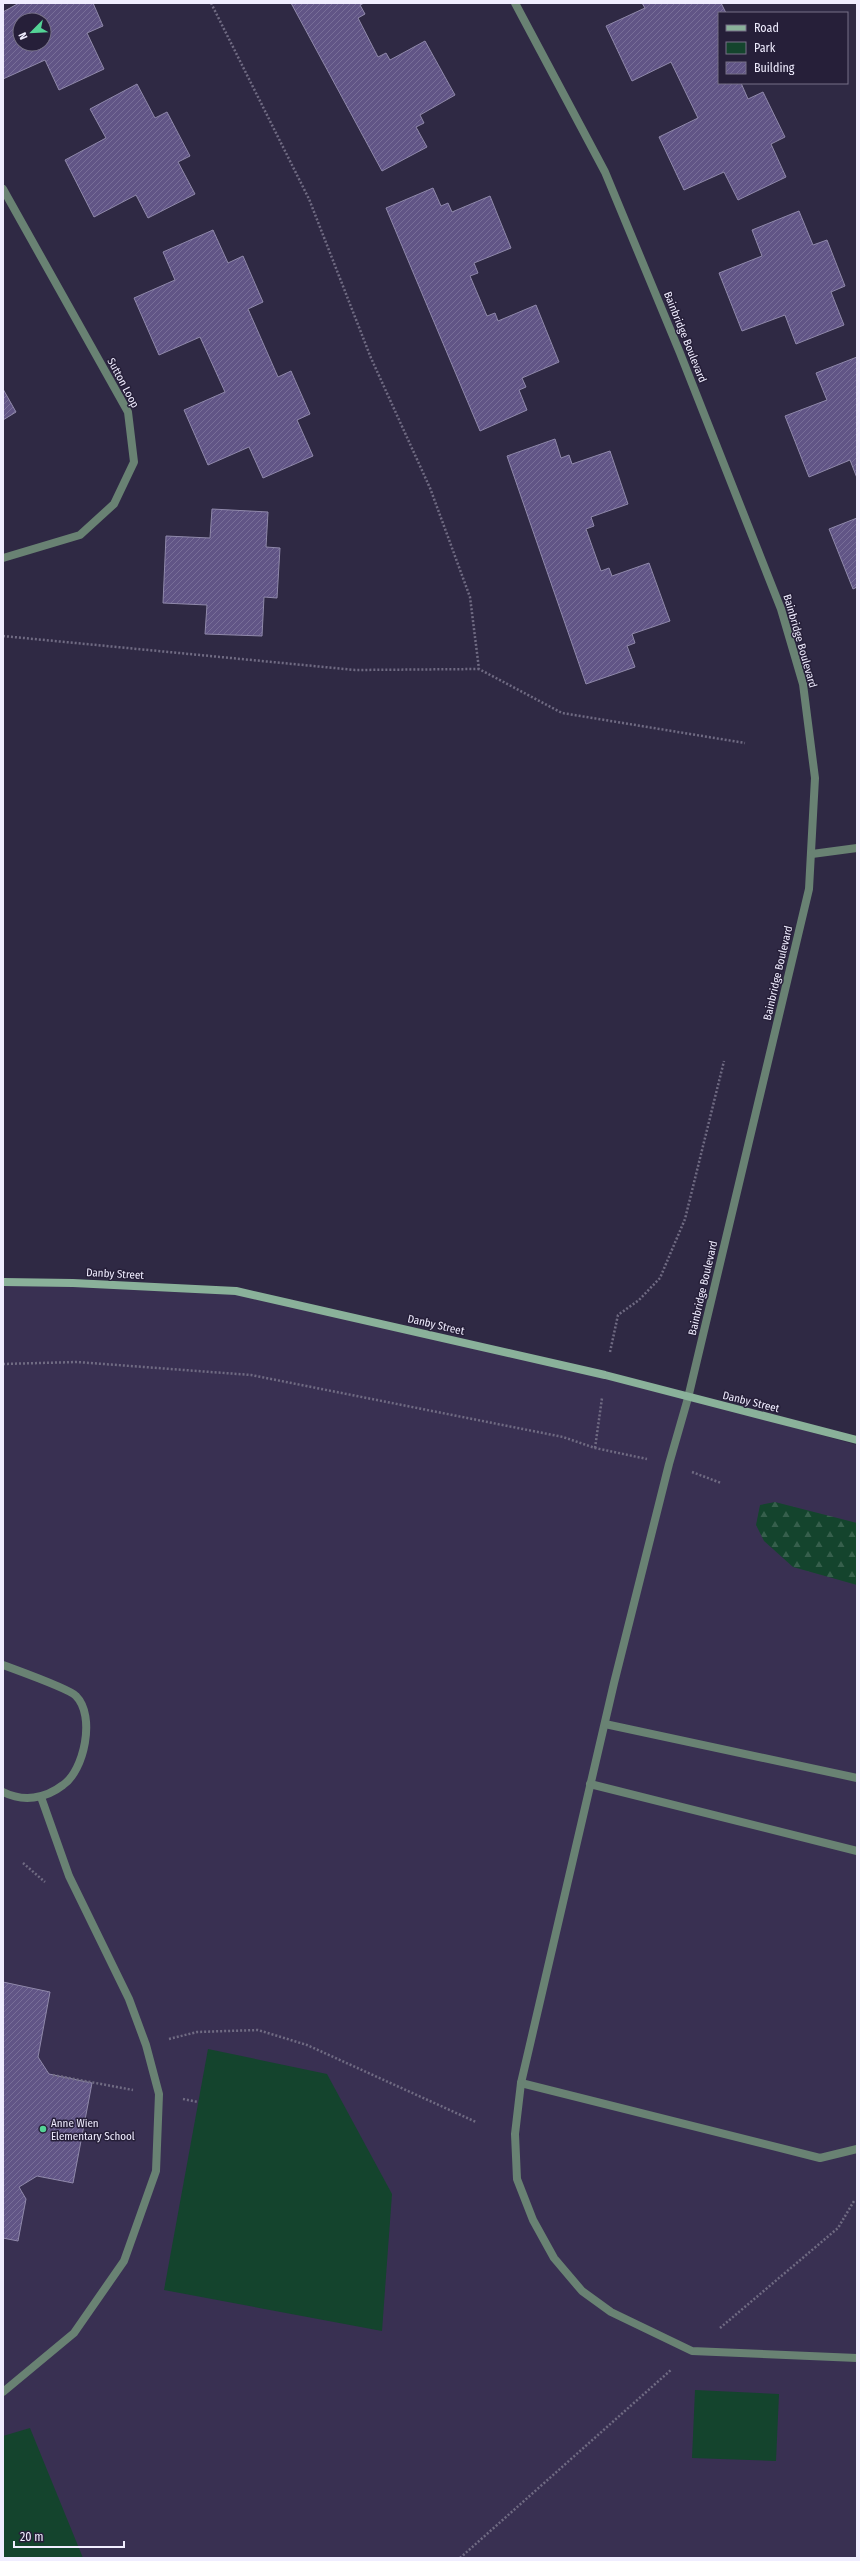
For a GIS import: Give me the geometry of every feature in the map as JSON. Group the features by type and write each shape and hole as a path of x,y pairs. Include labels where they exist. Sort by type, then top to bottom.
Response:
{"street":[{"name":"Bainbridge Boulevard","path":"515,3 605,172 680,353 781,609 803,684 815,778 810,889 688,1398 669,1464 590,1784 522,2083 515,2134 517,2179 533,2220 554,2258 582,2291 611,2312 692,2351"},
{"name":"Sutton Loop","path":"3,189 128,412 134,462 114,504 80,535 3,558"},
{"path":"812,854 857,848"},
{"name":"Danby Street","path":"3,1282 73,1283 236,1291 605,1375 688,1398 857,1440"},
{"path":"3,1664 76,1695 85,1709 88,1732 79,1762 64,1785 40,1798 14,1798 3,1792"},
{"path":"605,1724 857,1778"},
{"path":"590,1784 857,1851"},
{"path":"3,2392 74,2333 124,2261 156,2171 159,2094 146,2045 129,1999 69,1876 40,1798"},
{"path":"522,2083 820,2158 857,2149"},
{"path":"692,2351 857,2358"}],"path":[{"path":"211,3 309,199 371,358 430,488 470,597 479,669"},
{"path":"3,636 355,670 479,669 562,713 745,744"},
{"path":"618,1315 639,1300 660,1278 685,1219 724,1061"},
{"path":"3,1364 76,1362 251,1375 563,1437 595,1448"},
{"path":"23,1863 51,1887"},
{"path":"146,2045 198,2032 258,2030 307,2045 476,2122"},
{"path":"53,2075 198,2102"},
{"path":"460,2558 692,2351 838,2228 854,2201"}],"shaded area":[{"path":"3,1282 236,1291 688,1398 857,1445 857,2558 3,2558"}],"green space":[{"path":"775,1502 857,1523 857,1585 793,1567 764,1541 756,1525 760,1505"},
{"path":"208,2049 327,2074 392,2194 382,2331 164,2290"},
{"path":"695,2390 779,2394 776,2461 692,2458"},
{"path":"30,2428 83,2558 3,2558 3,2436"}],"building":[{"path":"19,3 93,3 103,26 87,33 104,69 59,90 45,60 3,79 3,12"},
{"path":"291,3 364,3 360,5 365,14 358,18 378,57 386,53 390,60 425,41 455,95 420,115 424,123 416,127 427,147 382,171"},
{"path":"642,3 721,3 726,12 718,12 718,84 741,84 748,99 763,92 785,137 771,144 786,177 738,200 724,172 684,190 659,137 698,118 671,62 632,81 606,26 645,8"},
{"path":"137,84 155,118 167,112 190,156 178,162 195,194 148,218 136,195 94,217 65,160 106,138 90,109"},
{"path":"433,188 441,206 448,203 452,212 490,196 511,248 474,263 478,273 470,276 487,316 495,313 498,321 536,305 559,362 522,378 526,387 519,390 527,410 480,431 386,208"},
{"path":"799,211 813,245 827,240 845,286 831,292 844,325 796,344 785,315 742,331 719,273 762,256 752,230"},
{"path":"213,230 228,263 243,256 263,302 248,309 278,377 291,371 310,414 297,420 313,456 263,478 249,447 208,465 184,410 225,392 200,337 159,355 134,298 175,280 163,252"},
{"path":"857,357 857,478 850,460 809,477 785,416 827,400 816,373"},
{"path":"3,389 16,412 3,420"},
{"path":"555,439 561,458 569,455 572,464 610,451 628,504 591,517 594,526 586,529 601,571 609,568 612,576 649,563 670,621 632,634 635,643 627,646 635,667 586,684 507,456"},
{"path":"212,509 268,512 266,547 280,548 277,598 264,597 262,636 205,634 207,605 163,603 166,536 210,538"},
{"path":"857,518 857,587 853,589 829,529"},
{"name":"Anne Wien Elementary School","path":"3,1982 50,1992 38,2057 49,2074 92,2083 73,2183 37,2176 19,2187 26,2199 18,2241 3,2238"}],"place":[{"name":"Anne Wien Elementary School","path":"43,2129"}]}
